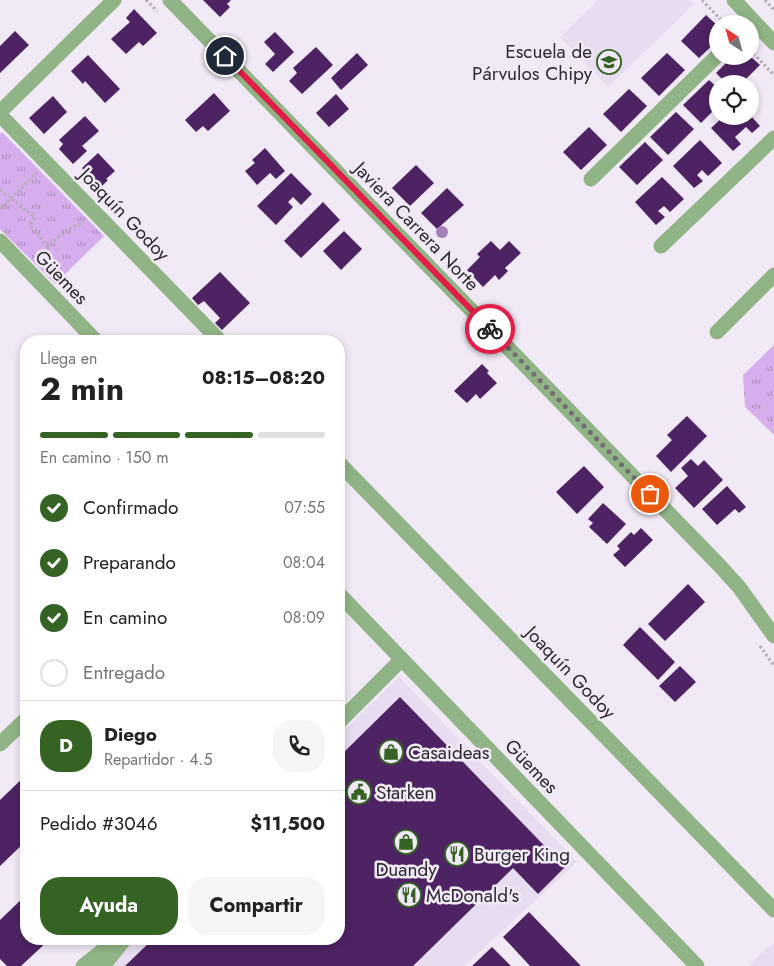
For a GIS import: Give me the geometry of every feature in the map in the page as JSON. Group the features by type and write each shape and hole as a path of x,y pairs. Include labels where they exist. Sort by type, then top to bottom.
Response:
{"street":[{"path":"0,114 114,0"},
{"name":"Javiera Carrera Norte","path":"170,0 719,565 739,587 774,636"},
{"path":"734,0 746,15"},
{"path":"759,29 774,43"},
{"path":"591,179 709,64"},
{"name":"Joaquín Godoy","path":"0,114 214,335"},
{"path":"660,246 774,138"},
{"name":"Güemes","path":"0,241 90,335"},
{"path":"717,332 774,275"},
{"name":"Joaquín Godoy","path":"345,469 774,910"},
{"name":"Güemes","path":"345,600 697,966"},
{"path":"345,716 402,659"},
{"path":"0,744 20,725"},
{"path":"83,966 109,945"},
{"path":"103,966 120,945"}],"path":[{"path":"702,0 716,15"},
{"path":"765,0 774,10"},
{"path":"759,59 774,75"},
{"path":"0,209 35,176 44,159"},
{"path":"0,190 35,217 30,225 48,247"},
{"path":"34,276 48,247 64,232 97,215"}],"shaded area":[{"name":"Escuela de Párvulos Chipy","path":"598,0 690,0 694,4 608,87 560,37"},
{"path":"399,677 577,862 464,966 97,966 120,945 345,945 345,729"},
{"path":"774,942 774,966 748,966"}],"green space":[{"path":"2,132 104,236 55,284 0,229 0,134"},
{"path":"774,345 774,435 745,407 743,375"}],"building":[{"path":"203,0 231,0 227,4 230,7 220,17"},
{"path":"134,9 157,33 143,46 139,42 126,54 111,39 130,22 126,18"},
{"path":"706,15 709,18 709,49 699,58 681,41"},
{"path":"15,31 29,45 0,73 0,46"},
{"path":"275,32 294,52 273,72 265,64 275,54 264,42"},
{"path":"316,47 333,65 302,94 289,81 297,73 293,68"},
{"path":"357,53 368,65 341,90 331,78"},
{"path":"667,53 685,70 659,96 641,78"},
{"path":"88,55 120,89 105,103 85,81 83,84 71,71"},
{"path":"724,65 760,65 750,75 718,75 716,73"},
{"path":"709,80 709,115 701,123 683,105"},
{"path":"629,89 647,106 621,132 603,114"},
{"path":"214,93 230,111 208,131 203,126 196,132 185,120"},
{"path":"336,94 349,109 329,127 316,113"},
{"path":"53,96 67,112 44,134 29,118"},
{"path":"676,112 694,129 668,155 650,137"},
{"path":"85,116 99,131 82,146 87,151 73,164 59,149 63,144 59,140"},
{"path":"714,125 760,126 752,133 746,127 735,137 741,144 733,151 711,128"},
{"path":"589,127 607,145 581,170 563,152"},
{"path":"700,140 722,163 708,176 702,170 697,175 703,181 694,188 673,166"},
{"path":"645,142 663,160 637,185 619,167"},
{"path":"265,148 285,171 276,179 270,173 257,185 245,171 255,163 252,160"},
{"path":"98,153 115,171 100,188 82,168"},
{"path":"416,165 434,183 410,206 392,188"},
{"path":"291,173 312,194 301,205 293,197 288,202 293,207 276,225 257,206"},
{"path":"662,177 684,199 670,212 664,206 658,211 665,217 656,225 635,202"},
{"path":"447,188 464,205 437,229 421,213"},
{"path":"323,202 340,220 301,258 284,241"},
{"path":"344,231 362,249 341,270 323,251"},
{"path":"491,241 500,250 509,241 521,253 505,268 508,271 499,280 495,275 483,287 467,270 480,257 477,254"},
{"path":"220,272 250,303 222,330 215,323 220,318 204,301 198,305 192,298"},
{"path":"482,364 489,371 487,373 497,383 480,399 476,394 467,403 454,391"},
{"path":"687,416 707,436 671,472 656,456 672,440 667,435"},
{"path":"691,459 698,466 704,460 723,480 694,508 675,488 688,476 681,468"},
{"path":"584,466 604,487 577,514 556,492"},
{"path":"727,486 746,507 739,513 735,509 717,525 702,509"},
{"path":"603,503 626,524 607,544 589,527 593,523 588,519"},
{"path":"641,528 653,540 625,567 613,555 620,549 617,546 631,532 634,535"},
{"path":"688,584 705,602 665,641 648,624"},
{"path":"640,627 675,662 658,680 623,645"},
{"path":"680,666 696,682 675,702 659,686"},
{"path":"400,697 565,867 538,894 513,868 413,966 125,966 147,945 345,945 345,751"},
{"path":"20,781 20,847 0,866 0,800"},
{"path":"20,901 20,945 44,945 21,966 7,966 0,959 0,920"},
{"path":"529,912 581,966 530,966 503,937"},
{"path":"492,947 511,966 472,966"}],"way so far":[{"path":"490,329 650,494"}],"place":[{"name":"Escuela de Párvulos Chipy","path":"609,62"},
{"name":"Casaideas","path":"391,752"},
{"name":"Starken","path":"359,792"},
{"name":"Duandy","path":"406,842"},
{"name":"Burger King","path":"457,854"},
{"name":"McDonald's","path":"409,895"}],"route":[{"path":"225,56 490,329"}]}
